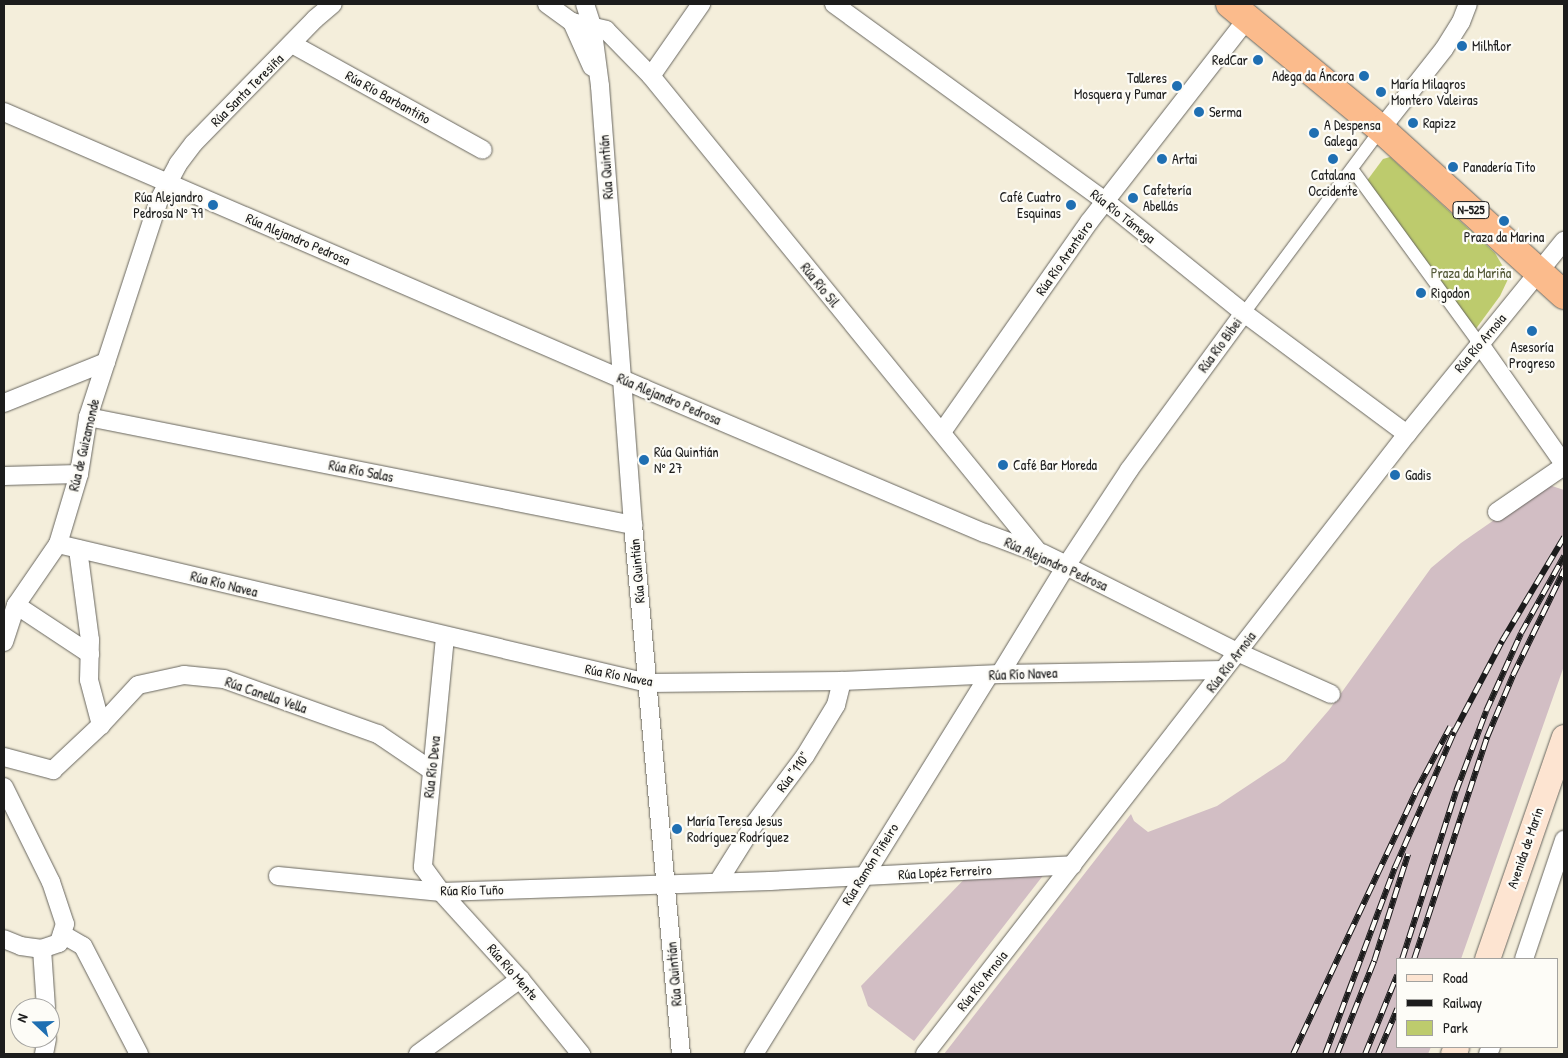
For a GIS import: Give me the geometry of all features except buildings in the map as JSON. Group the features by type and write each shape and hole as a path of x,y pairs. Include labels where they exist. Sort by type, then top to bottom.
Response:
{"highway":[{"name":"N-525","path":"1239,11 1381,129 1564,295"}],"main road":[{"name":"Avenida de Marín","path":"1487,958 1564,737"}],"street":[{"name":"Rúa Santa Teresiña","path":"168,183 178,164 194,143 315,19 334,4"},
{"path":"547,4 572,22"},
{"path":"585,4 592,25"},
{"path":"651,76 701,4"},
{"name":"Rúa Río Támega","path":"834,4 1105,201 1244,313 1407,434"},
{"path":"1381,129 1444,49 1461,22 1468,4"},
{"name":"Rúa Río Arenteiro","path":"942,432 1239,11"},
{"name":"Rúa Río Sil","path":"572,22 592,25 606,30 651,76 1041,554"},
{"name":"Rúa Quintián","path":"572,22 600,86"},
{"name":"Rúa Quintián","path":"592,25 600,86 633,525 681,1054"},
{"name":"Rúa Río Barbantiño","path":"292,44 483,150"},
{"name":"Rúa Alejandro Pedrosa","path":"4,112 622,379 995,537 1041,554 1237,652 1331,694"},
{"name":"Rúa Río Bibei","path":"994,675 1129,470 1381,129"},
{"path":"1352,169 1479,343 1564,465 1497,512"},
{"name":"Rúa de Guizamonde","path":"4,642 16,605 58,544 79,474 88,417 159,200 168,183"},
{"name":"Rúa Río Arnoia","path":"925,1054 1407,434 1479,343 1564,241"},
{"path":"4,403 106,362"},
{"name":"Rúa Río Salas","path":"88,417 633,525"},
{"path":"4,476 79,474"},
{"path":"995,537 1010,516"},
{"name":"Rúa Río Navea","path":"58,544 446,637 648,683 842,681 994,675 1223,670"},
{"path":"78,549 90,640 89,680 101,725"},
{"path":"16,605 90,654"},
{"name":"Rúa Río Deva","path":"441,892 423,867 431,770 446,637"},
{"name":"Rúa Canella Vella","path":"4,757 53,770 101,725 138,685 184,675 224,679 378,734 431,770"},
{"name":"Rúa Ramón Piñeiro","path":"754,1054 862,876 994,675"},
{"name":"Rúa \"110\"","path":"718,882 755,823 805,756 836,704 842,681"},
{"path":"4,787 52,882 65,924 59,943 42,948 21,946 4,939"},
{"path":"1524,958 1564,840"},
{"name":"Rúa Lopéz Ferreiro","path":"666,884 1073,865"},
{"name":"Rúa Río Tuño","path":"278,876 441,892 666,884"},
{"name":"Rúa Río Mente","path":"441,892 520,979 582,1054"},
{"path":"62,934 83,946 139,1054"},
{"path":"42,948 45,998"},
{"path":"418,1054 520,979"}],"shaded area":[{"path":"1546,484 1564,490 1564,666 1461,958 1396,958 1396,1048 1431,1048 1428,1054 944,1054 1131,814 1134,821 1148,832 1217,806 1285,761 1329,710 1431,568 1461,543"},
{"path":"975,868 1045,873 914,1041 868,1006 861,986"}],"green space":[{"name":"Praza da Mariña","path":"1390,157 1495,253 1509,277 1500,296 1475,330 1366,182 1383,159"}],"railway":[{"path":"1325,1054 1395,867 1454,732 1502,641 1564,537"},
{"path":"1402,958 1456,791 1486,711 1521,633 1564,556"},
{"path":"1414,958 1487,737 1513,675 1564,570"},
{"path":"1293,1054 1415,793 1450,727"},
{"path":"1337,1054 1374,961 1408,854"},
{"path":"1365,1054 1396,977"},
{"path":"1378,1054 1396,1011"}],"place":[{"name":"Milhflor","path":"1462,46"},
{"name":"RedCar","path":"1258,60"},
{"name":"Adega da Áncora","path":"1364,76"},
{"name":"Talleres Mosquera y Pumar","path":"1177,86"},
{"name":"María Milagros Montero Valeiras","path":"1381,92"},
{"name":"Serma","path":"1199,112"},
{"name":"Rapizz","path":"1413,123"},
{"name":"A Despensa Galega","path":"1314,133"},
{"name":"Artai","path":"1162,159"},
{"name":"Catalana Occidente","path":"1333,159"},
{"name":"Panadería Tito","path":"1453,167"},
{"name":"Cafetería Abellás","path":"1133,198"},
{"name":"Rúa Alejandro Pedrosa Nº 79","path":"213,205"},
{"name":"Café Cuatro Esquinas","path":"1071,205"},
{"name":"Praza da Marina","path":"1504,221"},
{"name":"Rigodon","path":"1421,293"},
{"name":"Asesoría Progreso","path":"1532,331"},
{"name":"Rúa Quintián Nº 27","path":"644,460"},
{"name":"Café Bar Moreda","path":"1003,465"},
{"name":"Gadis","path":"1395,475"},
{"name":"María Teresa Jesus Rodríguez Rodríguez","path":"677,829"}]}
